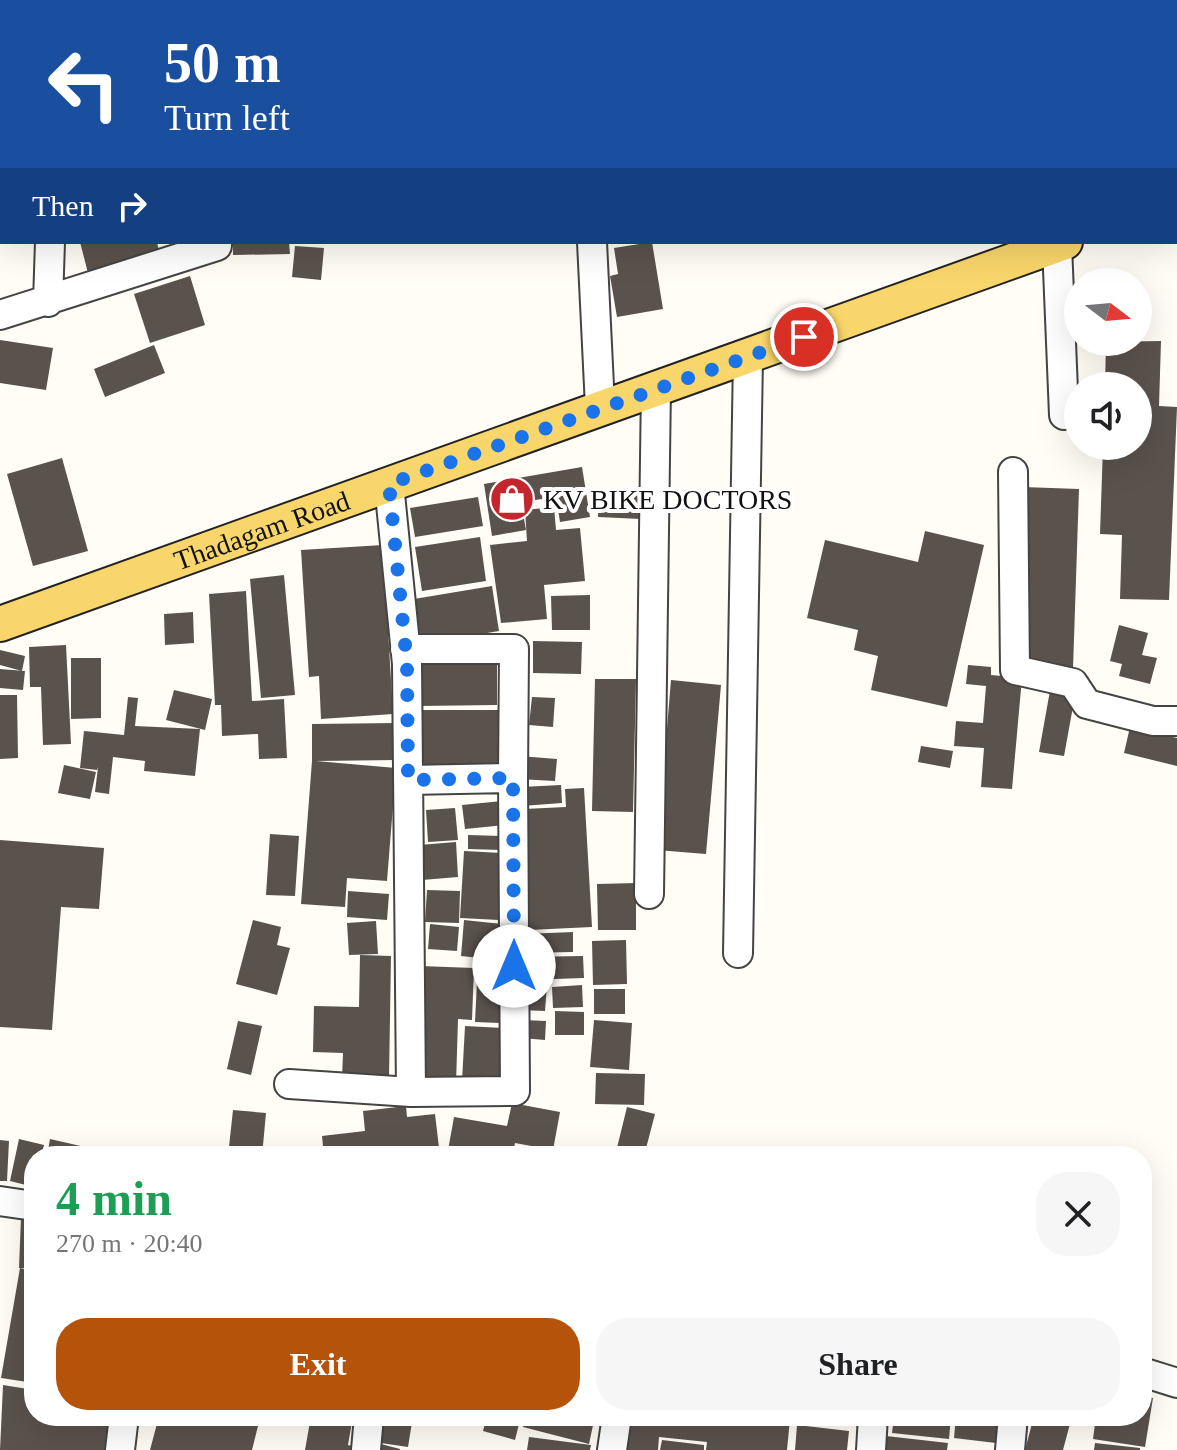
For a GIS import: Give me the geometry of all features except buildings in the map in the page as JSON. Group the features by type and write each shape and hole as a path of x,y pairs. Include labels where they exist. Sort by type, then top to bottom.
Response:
{"main road":[{"name":"Thadagam Road","path":"0,624 1058,244"}],"street":[{"path":"48,302 50,244"},
{"path":"0,315 48,302 217,244"},
{"path":"592,244 600,407"},
{"path":"1061,244 1064,415"},
{"path":"738,953 748,357"},
{"path":"649,894 656,386"},
{"path":"1013,472 1015,670 1073,683 1087,704 1153,721 1177,721"},
{"path":"389,484 405,649 411,1092"},
{"path":"289,1084 411,1092 515,1091 514,649 405,649"},
{"path":"408,780 513,778"},
{"path":"0,1201 24,1205"},
{"path":"1152,1375 1177,1383"},
{"path":"120,1450 123,1426"},
{"path":"366,1450 368,1426"},
{"path":"612,1450 616,1426"},
{"path":"871,1450 872,1426"},
{"path":"1010,1450 1012,1426"}],"place":[{"name":"KV BIKE DOCTORS","path":"512,499"}],"route":[{"path":"514,966 513,778 408,780 407,664 389,484 656,386 804,337"}]}
